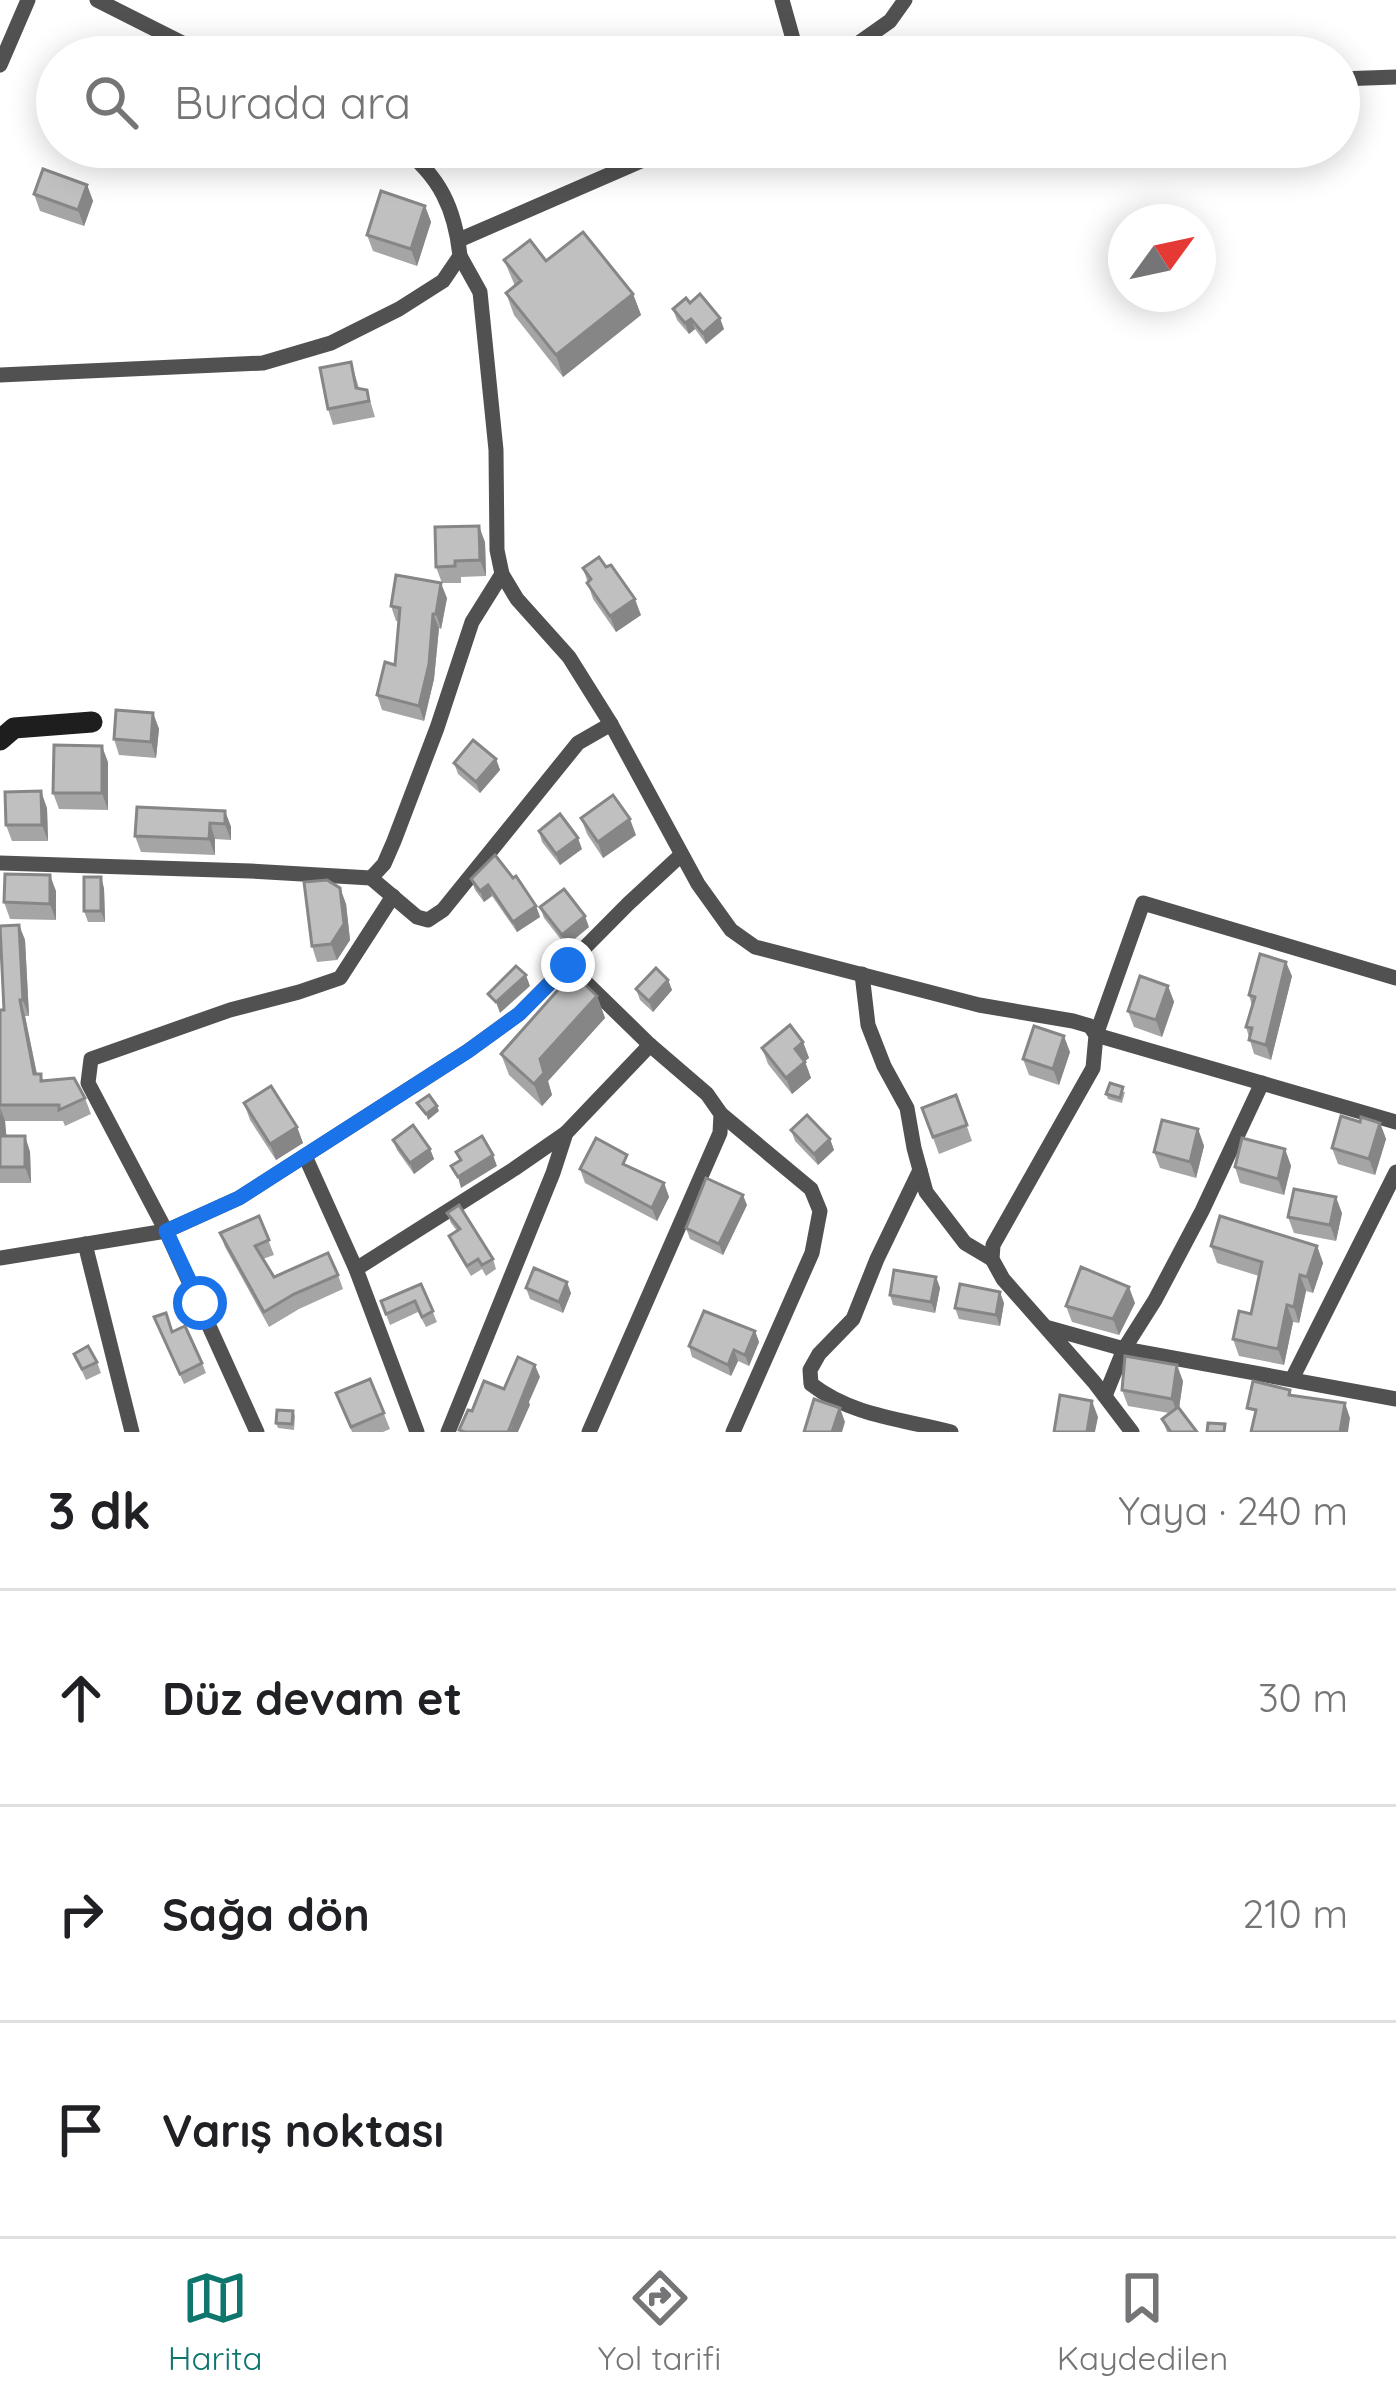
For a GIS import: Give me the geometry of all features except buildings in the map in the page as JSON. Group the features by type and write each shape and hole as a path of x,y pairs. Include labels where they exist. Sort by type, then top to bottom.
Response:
{"street":[{"path":"0,65 28,0"},
{"path":"98,0 169,36"},
{"path":"782,0 792,36"},
{"path":"869,36 890,21 905,0"},
{"path":"1360,78 1396,77"},
{"path":"421,168 439,187 456,220 459,248 480,292 496,450 497,550 502,574 517,599 569,657 698,884 730,930 755,947 979,1005 1073,1021 1090,1026 1096,1035 1396,1122"},
{"path":"0,375 263,363 332,343 442,281 459,248 629,168"},
{"path":"371,878 384,864 394,841 472,622 502,574"},
{"path":"0,740 14,728 92,722"},
{"path":"0,863 371,878 417,917 428,920 443,910 578,743 611,724"},
{"path":"0,1258 166,1231 239,1198 519,1014 681,855"},
{"path":"257,1432 166,1231 88,1083 91,1059 340,977 393,896"},
{"path":"992,1259 993,1245 1093,1067 1096,1035 1143,903 1396,978"},
{"path":"568,965 707,1094 721,1114 811,1189 820,1211 812,1252 733,1432"},
{"path":"862,974 868,1025 907,1108 926,1192 965,1243 992,1259 1003,1280 1132,1432"},
{"path":"356,1270 566,1133 650,1045"},
{"path":"1105,1396 1124,1349 1202,1211 1262,1083"},
{"path":"589,1432 720,1133 721,1114"},
{"path":"448,1432 566,1133"},
{"path":"304,1156 356,1270 417,1432"},
{"path":"920,1171 853,1319 809,1370 811,1384 859,1412 951,1432"},
{"path":"1292,1379 1396,1172"},
{"path":"85,1244 132,1432"},
{"path":"1046,1328 1124,1349 1396,1399"},
{"path":"859,1412 859,1432"}],"route":[{"path":"200,1303 166,1231 239,1198 468,1051 519,1014 568,965"}]}
